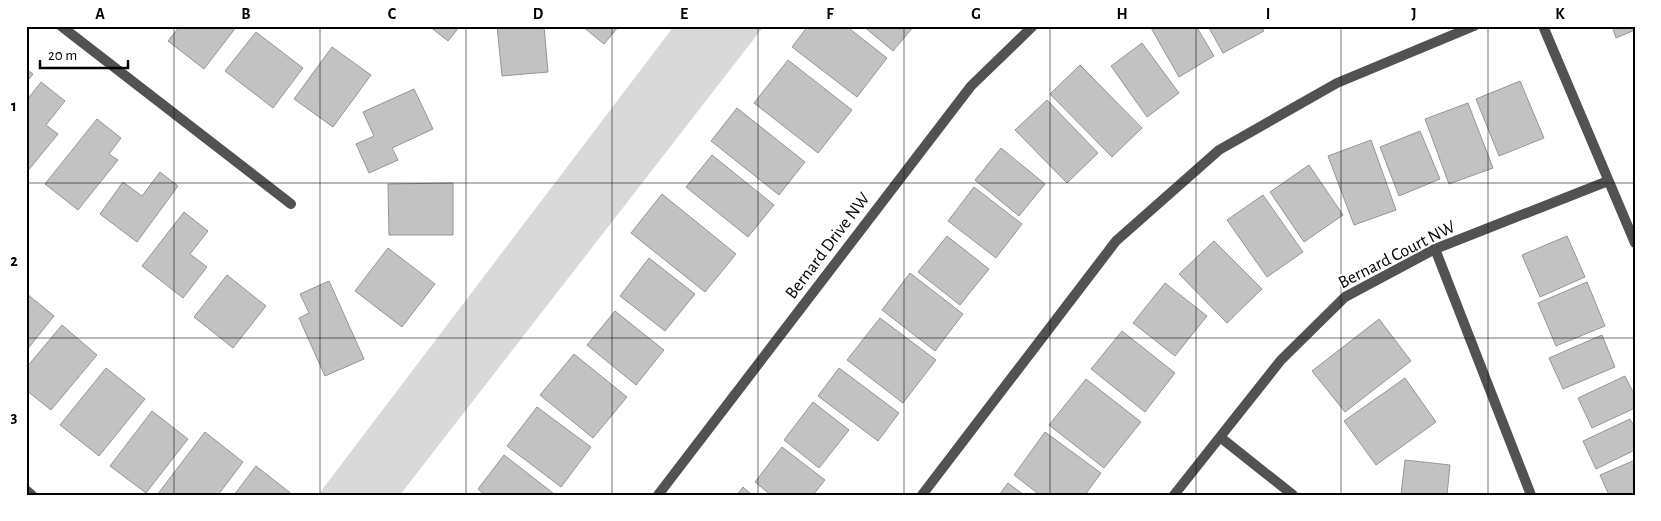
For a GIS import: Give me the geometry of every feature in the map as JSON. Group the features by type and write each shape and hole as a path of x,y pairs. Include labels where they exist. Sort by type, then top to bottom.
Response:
{"street":[{"path":"61,26 291,204"},
{"name":"Bernard Drive NW","path":"658,495 971,86 1033,26"},
{"path":"922,495 1116,241 1219,150 1337,83 1474,26"},
{"path":"1543,26 1635,243"},
{"name":"Bernard Court NW","path":"1174,495 1281,360 1344,297 1435,249 1608,181"},
{"path":"1435,249 1531,495"},
{"path":"1220,437 1293,495"},
{"path":"26,490 32,495"}],"shaded area":[{"path":"674,26 764,26 400,495 318,495"}],"building":[{"path":"180,26 237,26 204,69 168,41"},
{"path":"429,26 460,26 448,41"},
{"path":"497,26 544,26 548,72 502,76"},
{"path":"582,26 619,26 604,44"},
{"path":"808,26 846,26 887,58 857,97 792,47"},
{"path":"863,26 914,26 893,51"},
{"path":"1150,26 1196,26 1214,56 1179,77"},
{"path":"1208,26 1261,26 1264,31 1223,53"},
{"path":"1612,26 1635,26 1635,30 1616,38"},
{"path":"256,32 303,68 273,108 225,71"},
{"path":"1142,43 1179,93 1147,117 1111,66"},
{"path":"332,47 371,75 333,127 294,99"},
{"path":"788,60 852,110 818,153 754,103"},
{"path":"1080,65 1142,128 1112,157 1050,94"},
{"path":"26,69 33,74 26,83"},
{"path":"1520,81 1544,138 1499,156 1476,99"},
{"path":"41,82 65,101 46,125 58,134 26,173 26,101"},
{"path":"414,89 433,129 392,148 398,160 369,173 356,144 374,136 363,112"},
{"path":"1047,100 1098,153 1067,183 1015,130"},
{"path":"1468,103 1493,168 1449,184 1425,119"},
{"path":"737,108 805,162 779,195 711,141"},
{"path":"97,119 121,138 109,154 118,160 78,210 45,184"},
{"path":"1420,131 1440,179 1399,196 1380,147"},
{"path":"1371,140 1396,210 1354,225 1328,156"},
{"path":"1001,148 1045,184 1019,216 975,180"},
{"path":"712,155 774,205 748,237 686,187"},
{"path":"1309,165 1343,215 1304,242 1270,192"},
{"path":"160,172 178,186 137,242 100,214 123,182 142,196"},
{"path":"453,183 453,235 389,235 388,184"},
{"path":"974,187 1022,224 996,258 948,221"},
{"path":"662,194 736,254 705,292 631,233"},
{"path":"1263,195 1303,252 1267,277 1227,220"},
{"path":"184,212 208,231 190,254 207,267 183,298 142,266"},
{"path":"947,236 989,269 960,305 918,272"},
{"path":"1567,236 1585,277 1540,297 1522,255"},
{"path":"1214,241 1262,289 1227,323 1179,274"},
{"path":"388,248 435,284 402,327 355,291"},
{"path":"649,258 695,294 665,331 620,296"},
{"path":"910,273 963,314 935,351 882,310"},
{"path":"227,275 266,306 233,348 194,317"},
{"path":"329,281 364,359 325,376 299,318 309,313 300,294"},
{"path":"1587,282 1605,326 1556,346 1538,303"},
{"path":"1165,283 1207,316 1175,356 1133,323"},
{"path":"26,293 54,316 26,351"},
{"path":"615,311 664,350 636,385 587,345"},
{"path":"880,318 936,360 903,403 847,360"},
{"path":"1379,319 1411,361 1345,412 1312,371"},
{"path":"62,325 97,355 51,410 26,390 26,368"},
{"path":"1122,331 1175,373 1145,412 1091,369"},
{"path":"1602,335 1615,367 1563,389 1549,358"},
{"path":"574,354 627,397 593,438 540,395"},
{"path":"106,368 145,399 99,456 60,425"},
{"path":"839,368 899,413 878,441 818,396"},
{"path":"1625,376 1635,396 1635,408 1592,428 1578,398"},
{"path":"1405,378 1436,422 1376,465 1344,421"},
{"path":"1086,379 1141,422 1104,468 1049,425"},
{"path":"813,402 849,430 819,468 784,440"},
{"path":"537,407 591,447 561,487 507,446"},
{"path":"152,411 188,439 146,493 110,466"},
{"path":"1630,419 1635,428 1635,450 1596,469 1583,441"},
{"path":"205,432 243,462 218,495 157,495"},
{"path":"1045,432 1101,473 1085,495 1040,495 1014,475"},
{"path":"782,447 825,480 813,495 771,495 755,482"},
{"path":"504,455 553,493 552,495 485,495 478,489"},
{"path":"1405,460 1450,465 1447,495 1401,495"},
{"path":"1635,460 1635,494 1609,495 1600,475"},
{"path":"256,466 293,495 234,495"},
{"path":"1008,483 1024,495 999,495"},
{"path":"743,487 752,495 737,495"}]}
